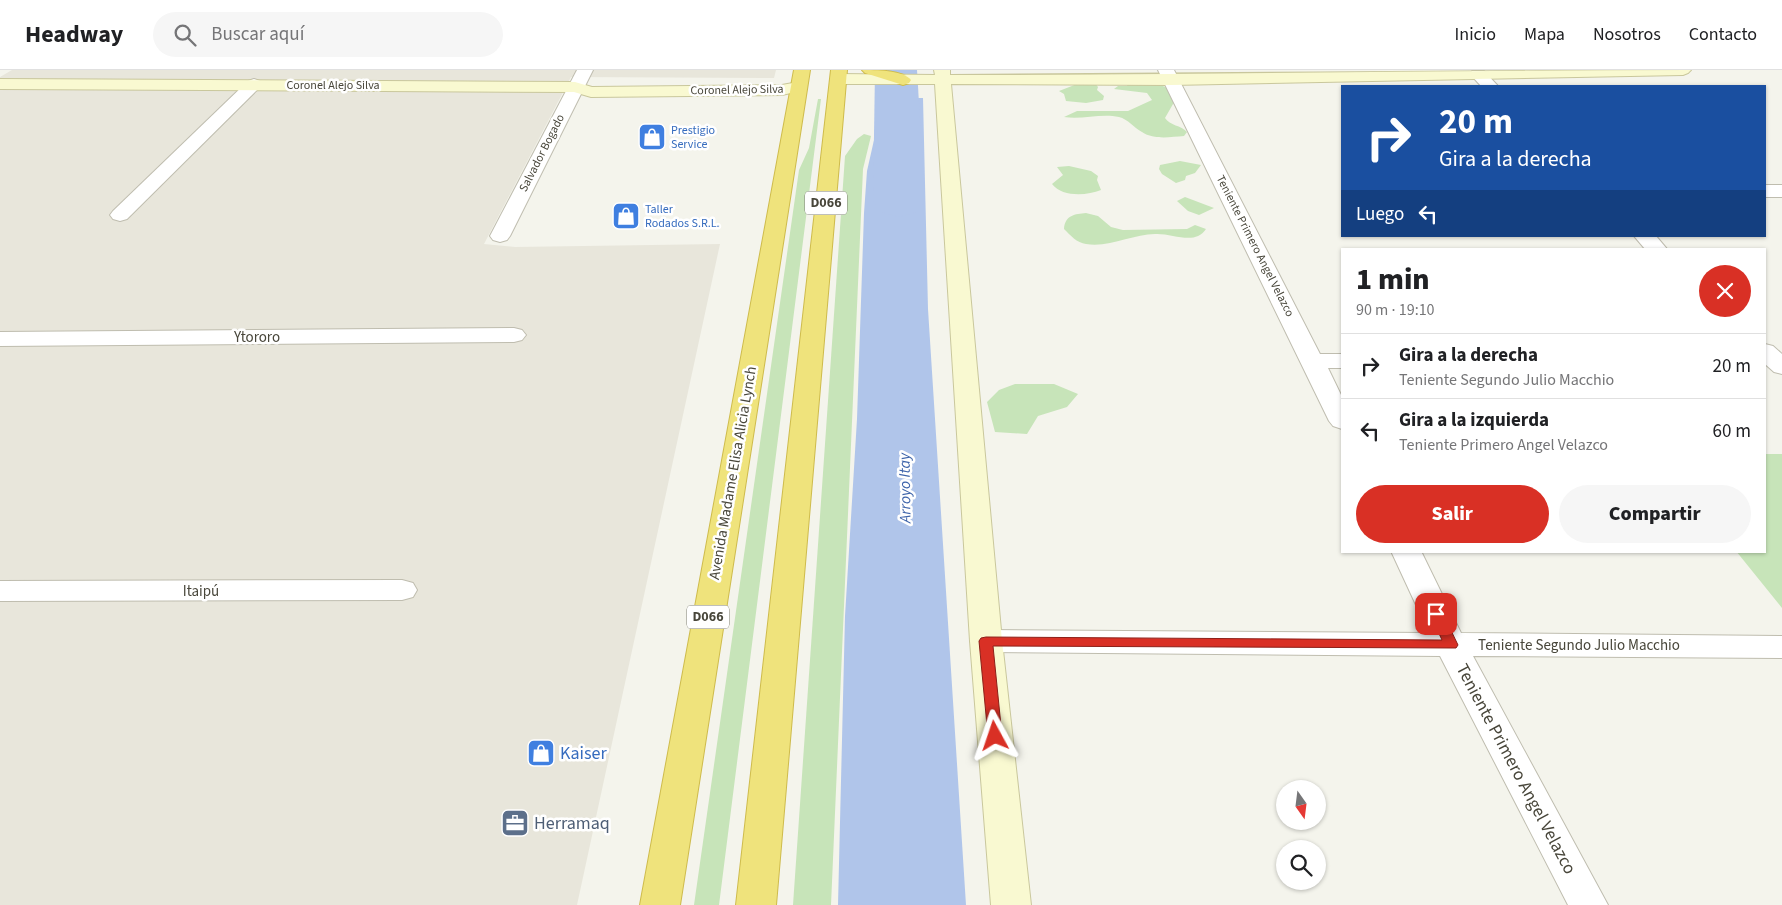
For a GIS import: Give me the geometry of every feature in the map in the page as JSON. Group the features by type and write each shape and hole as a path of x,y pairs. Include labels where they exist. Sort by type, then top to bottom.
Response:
{"highway":[{"name":"Avenida Madame Elisa Alicia Lynch","path":"660,905 819,79"},
{"name":"D066","path":"756,905 819,79"}],"main road":[{"name":"Coronel Alejo Silva","path":"0,84 575,87 591,92 782,90 819,79 871,73 903,80 936,77 1478,74 1683,70"},
{"path":"936,77 1011,905"}],"street":[{"name":"Salvador Bogado","path":"500,236 585,70"},
{"path":"1478,74 1489,85"},
{"name":"Teniente Primero Angel Velazco","path":"1168,75 1341,419"},
{"path":"120,215 254,84"},
{"path":"1766,191 1782,191"},
{"path":"1645,237 1656,248"},
{"name":"Ytororo","path":"0,339 514,335"},
{"path":"1313,361 1341,361"},
{"name":"Teniente Primero Angel Velazco","path":"1407,553 1451,645 1588,905"},
{"name":"Itaipú","path":"0,591 402,590"},
{"name":"Teniente Segundo Julio Macchio","path":"986,641 1782,647"}],"shaded area":[{"path":"12,70 776,70 774,78 571,77 484,244 515,247 720,244 577,905 0,905 0,77"}],"green space":[{"path":"1128,82 1156,84 1173,92 1177,97 1165,118 1170,123 1187,132 1184,136 1162,137 1147,135 1119,117 1064,117 1077,111 1128,111 1152,100 1147,93 1114,89 1118,86 1127,86"},
{"path":"1095,83 1098,87 1097,90 1104,96 1103,100 1086,103 1066,101 1064,94 1059,91 1077,84"},
{"path":"818,99 821,99 719,905 694,905 799,170 809,148"},
{"path":"864,134 871,136 863,169 831,905 793,905 845,156 857,139"},
{"path":"1180,161 1201,165 1195,173 1186,176 1185,180 1176,183 1162,174 1159,169 1160,165"},
{"path":"1069,166 1091,171 1098,176 1097,180 1101,190 1075,194 1056,188 1052,184 1063,175 1057,167"},
{"path":"1185,197 1214,208 1199,215 1188,211 1177,201"},
{"path":"1086,213 1098,216 1111,227 1123,230 1187,229 1195,225 1206,229 1196,237 1190,238 1155,234 1138,236 1112,243 1086,244 1071,236 1064,229 1068,218"},
{"path":"1015,384 1054,384 1078,394 1067,407 1038,416 1027,434 995,432 987,402 999,390"},
{"path":"1766,454 1782,454 1782,608 1738,553 1766,553"}],"water":[{"path":"877,98 923,98 928,309 966,905 838,905 845,616 857,419 864,213 867,171 874,140"}],"waterway":[{"name":"Arroyo Itay","path":"896,70 899,201"}],"place":[{"name":"Prestigio Service","path":"652,137"},
{"name":"Taller Rodados S.R.L.","path":"626,216"},
{"name":"Kaiser","path":"541,753"},
{"name":"Herramaq","path":"515,823"}],"route":[{"path":"995,736 986,641 1451,645 1436,614"}]}
